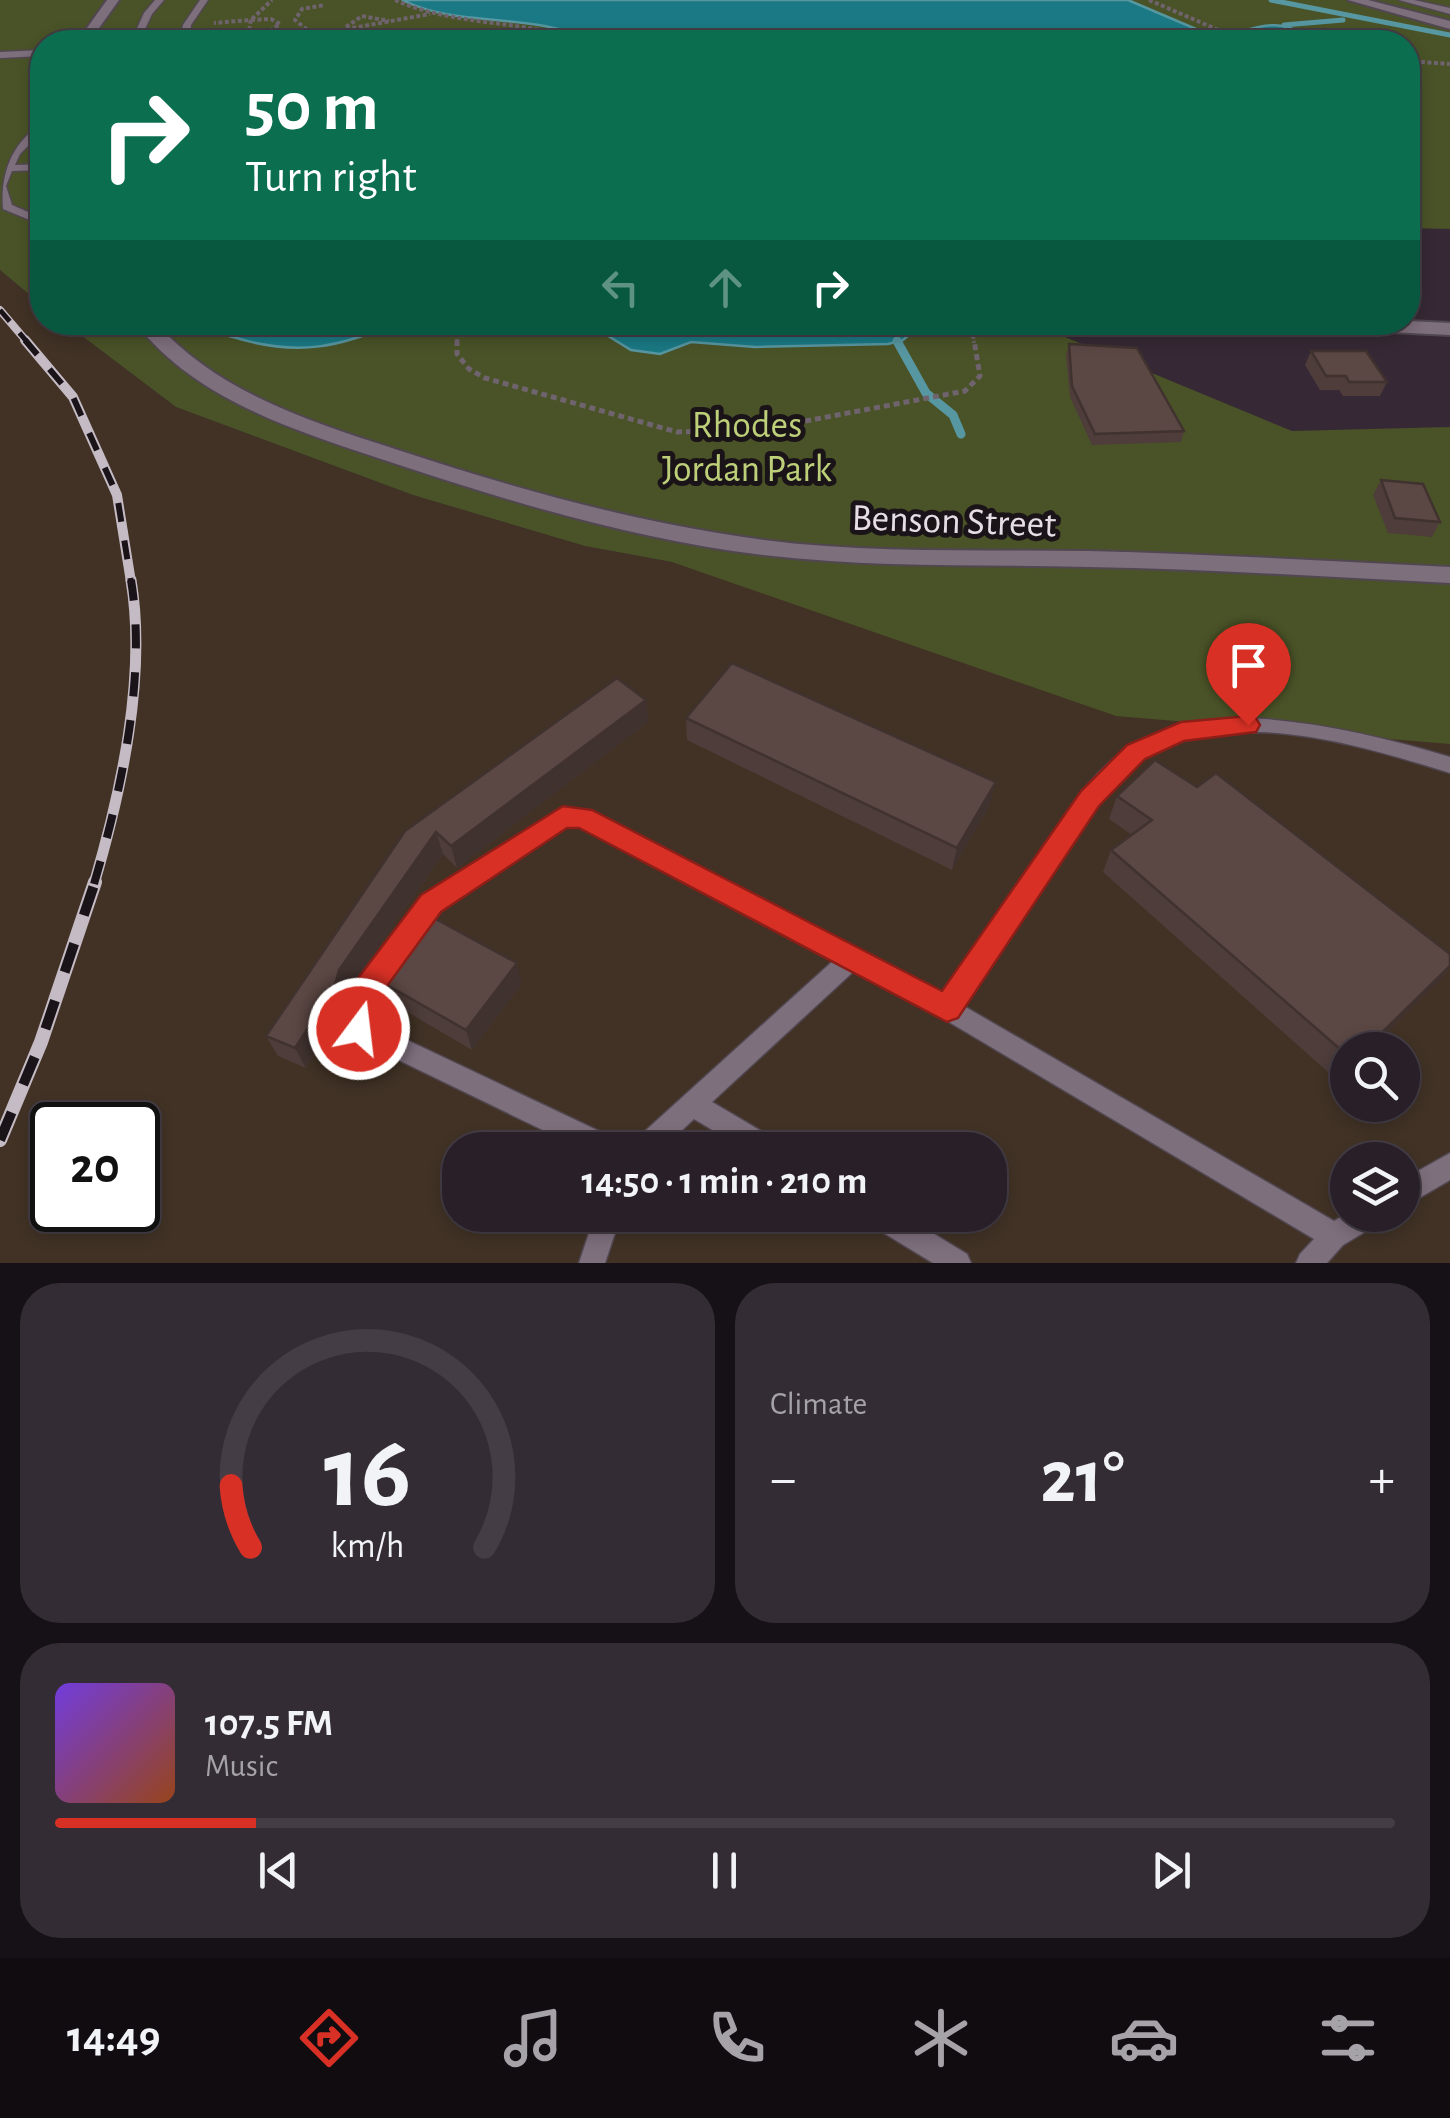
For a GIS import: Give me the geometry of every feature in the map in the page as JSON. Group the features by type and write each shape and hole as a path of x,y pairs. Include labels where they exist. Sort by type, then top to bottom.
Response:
{"street":[{"path":"91,30 113,0"},
{"path":"1354,0 1450,24"},
{"path":"1420,327 1450,328"},
{"name":"Benson Street","path":"158,335 190,365 284,416 544,505 671,534 764,548 880,555 1450,575"}],"lane":[{"path":"141,30 160,0"},
{"path":"186,30 204,0"},
{"path":"1403,0 1450,11"},
{"path":"1415,17 1443,0"},
{"path":"0,55 30,54"},
{"path":"30,139 15,153 0,186 7,207 30,217"},
{"path":"7,168 30,167"},
{"path":"947,1008 1090,798 1136,752 1181,732 1248,725 1365,738 1450,764"},
{"path":"574,1132 359,1029 359,1000 431,903 563,817 583,818 947,1008 1334,1236"},
{"path":"662,1132 851,958"},
{"path":"692,1104 739,1132"},
{"path":"1420,1184 1450,1166"},
{"path":"592,1263 602,1232"},
{"path":"906,1232 958,1263"},
{"path":"1308,1263 1341,1232"}],"path":[{"path":"250,30 256,11 272,0"},
{"path":"395,0 431,14 496,21 534,30"},
{"path":"1149,0 1218,30"},
{"path":"295,23 301,10 325,4"},
{"path":"336,30 431,14"},
{"path":"340,29 362,16 407,21"},
{"path":"214,23 272,19 280,24"},
{"path":"272,30 280,24 295,23 306,30"},
{"path":"1420,63 1450,64"},
{"path":"458,335 457,354 476,374 543,397 677,432 763,429 953,394 970,388 980,376 973,335"}],"shaded area":[{"path":"0,270 30,295 30,335 81,335 176,407 413,495 585,546 672,562 1450,657 1450,1263 0,1263"}],"green space":[{"path":"0,0 1450,0 1450,229 1420,228 1420,30 30,30 30,295 0,270"},
{"name":"Rhodes Jordan Park","path":"81,335 1060,335 1292,431 1450,427 1450,744 1116,716 672,562 585,546 413,495 176,407"}],"water":[{"path":"402,0 1128,0 1198,30 563,30 424,9"},
{"path":"1271,25 1290,28 1282,30 1248,30"},
{"path":"227,335 364,335 301,348"},
{"path":"607,335 909,335 888,344 755,347 691,342 660,354 631,350"}],"building":[{"path":"1069,344 1137,348 1184,431 1095,434 1072,386"},
{"path":"1311,351 1366,351 1387,382 1349,382 1346,376 1326,376"},
{"path":"1381,480 1423,484 1440,522 1395,518"},
{"path":"732,663 996,782 957,848 686,718"},
{"path":"617,678 646,700 451,846 436,832 339,970 334,989 295,1048 266,1036 405,831"},
{"path":"1155,760 1197,787 1216,773 1450,954 1450,966 1382,1032 1330,1032 1330,1040 1111,850 1152,820 1117,796"},
{"path":"421,911 517,963 466,1030 371,976"}],"waterway":[{"path":"1271,0 1450,35"},
{"path":"1284,25 1343,20"},
{"path":"897,341 926,393 953,415 961,434"}],"railway":[{"path":"0,310 28,343"},
{"path":"25,340 73,397 117,495 131,582"},
{"path":"94,884 129,734 136,655 131,580"},
{"path":"0,1140 41,1042 95,882"}],"route":[{"path":"359,1029 359,1000 431,903 563,817 583,818 947,1008 1090,798 1136,752 1181,732 1248,725"}]}
